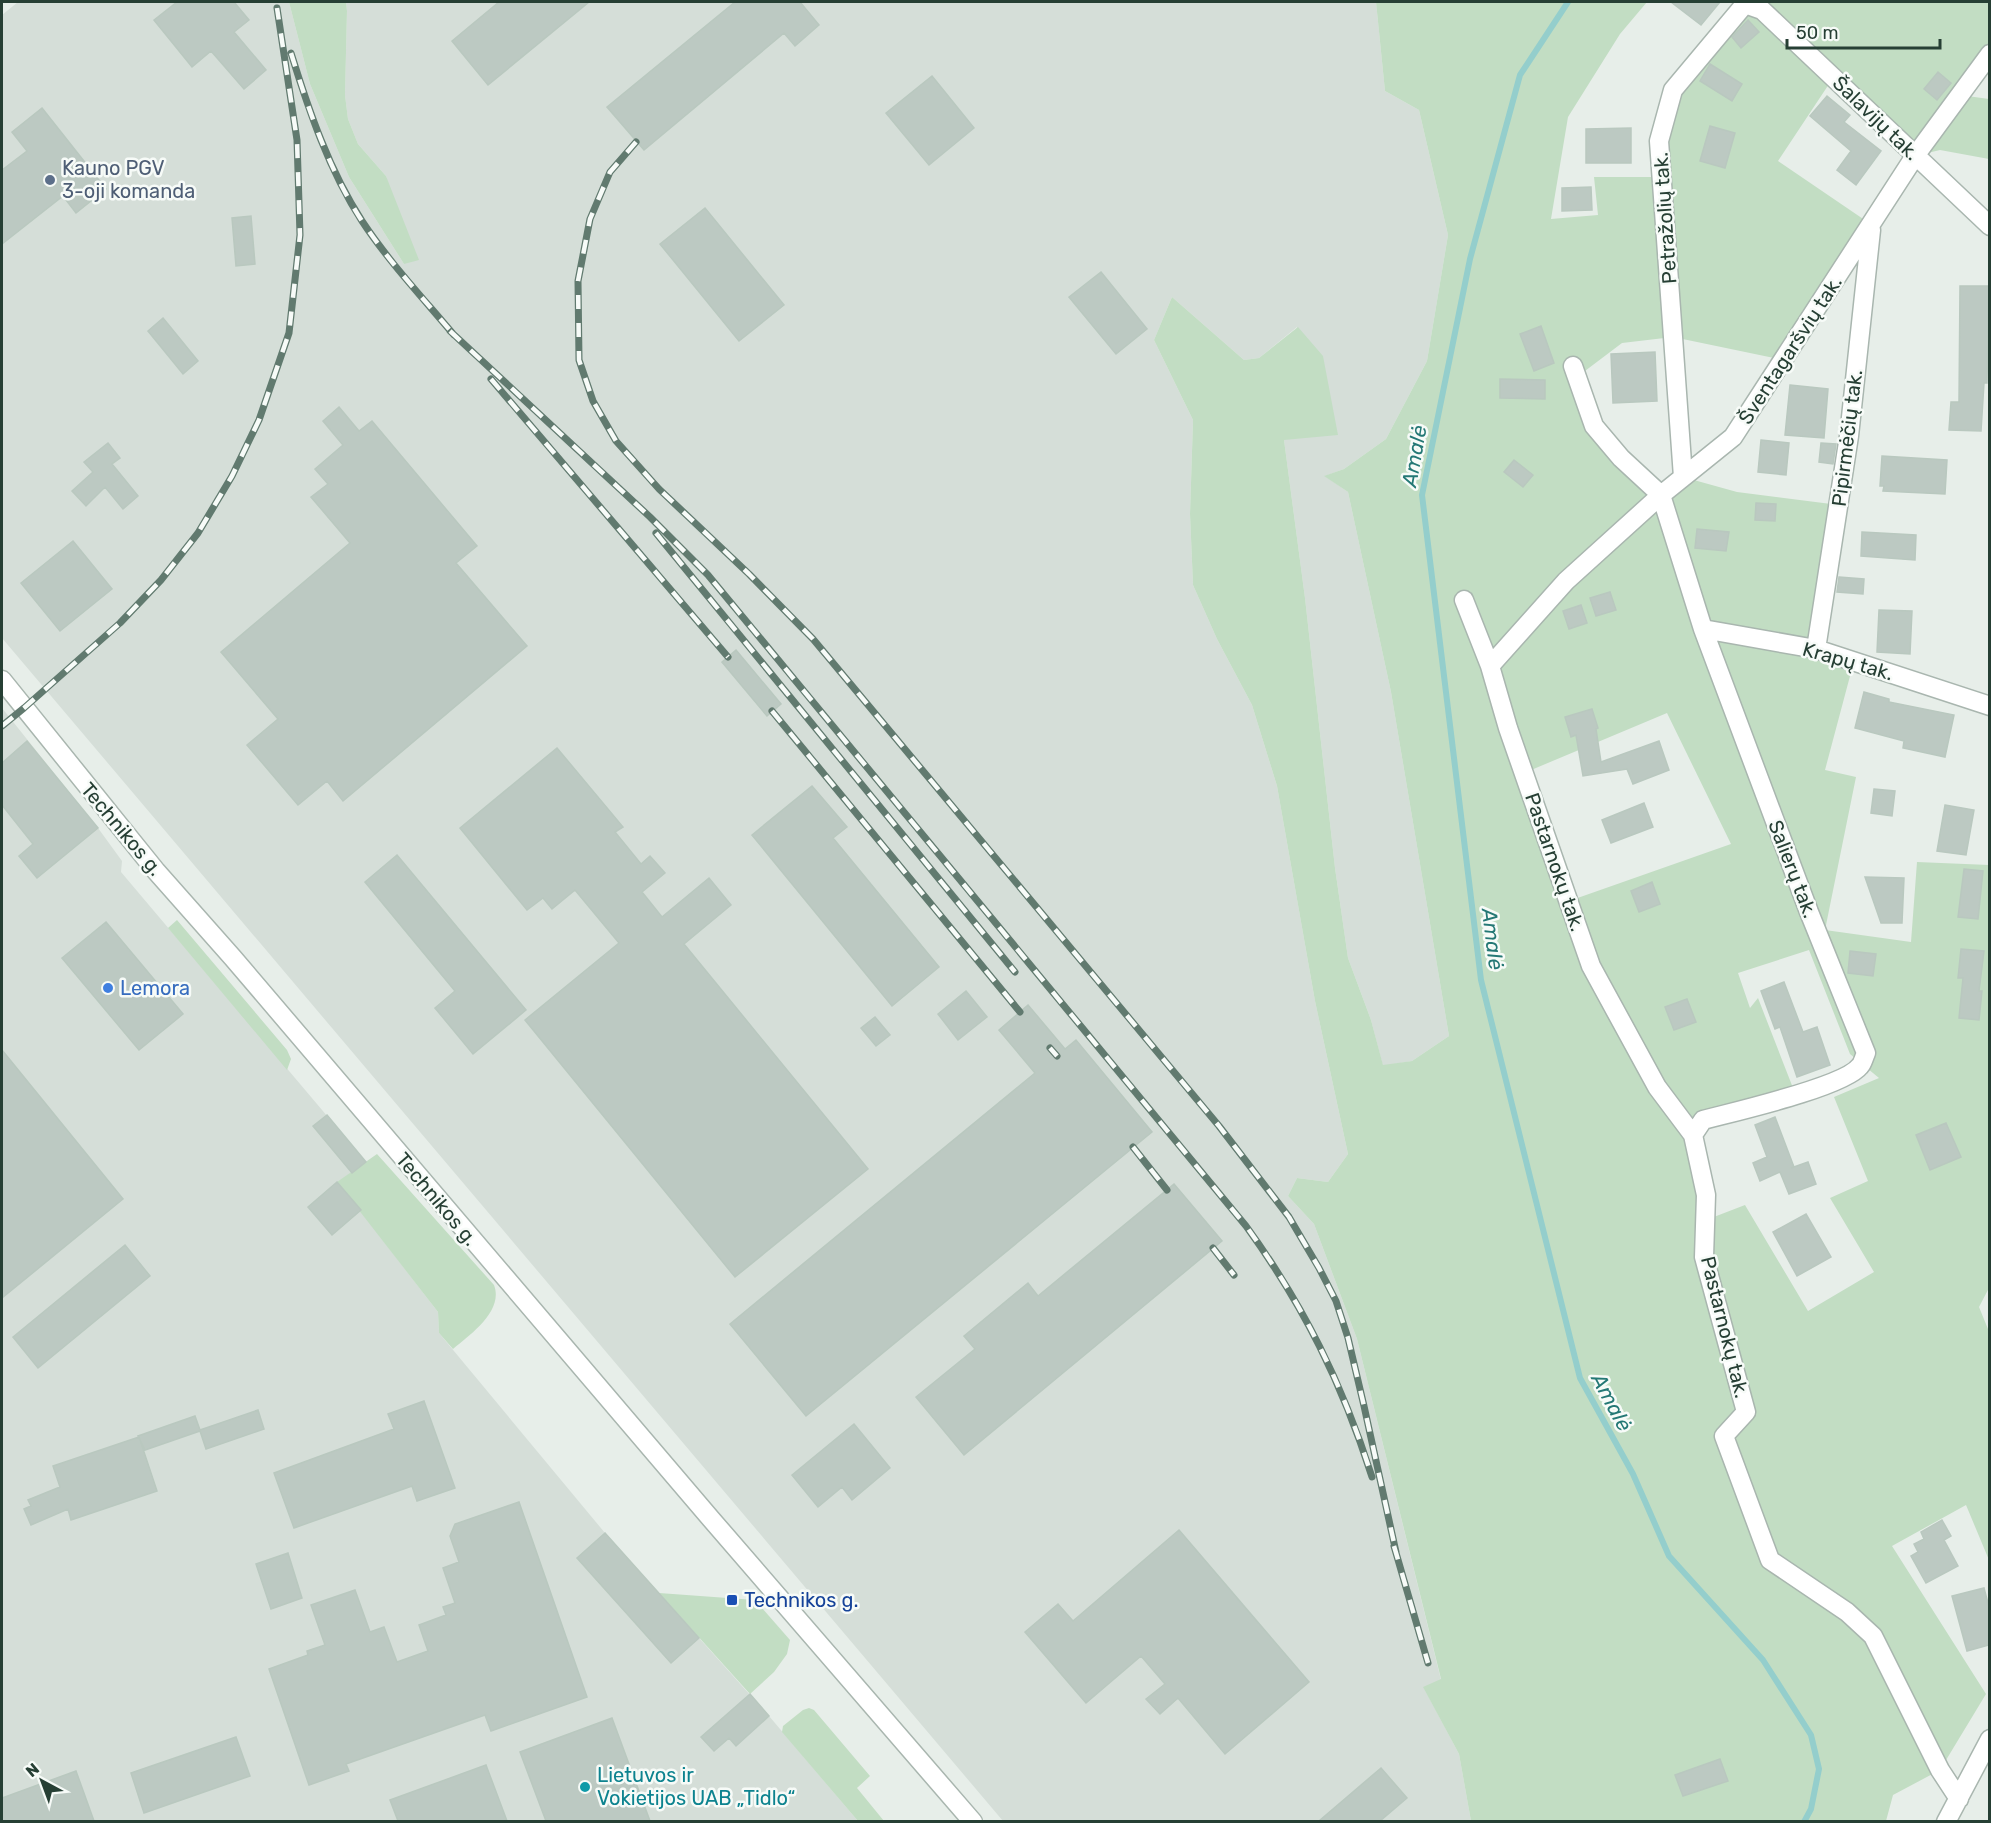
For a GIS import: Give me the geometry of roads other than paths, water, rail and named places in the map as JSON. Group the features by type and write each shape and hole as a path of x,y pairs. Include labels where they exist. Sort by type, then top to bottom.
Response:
{"street":[{"name":"Petražolių tak.","path":"1683,477 1659,141 1673,90 1745,4 1766,6"},
{"name":"Šalavijų tak.","path":"1766,6 1915,156 1989,226"},
{"name":"Šventagaršvių tak.","path":"1490,666 1566,581 1661,495 1733,437 1915,156 1989,54"},
{"name":"Pipirmėčių tak.","path":"1816,649 1850,436 1872,225"},
{"path":"1573,366 1594,426 1621,458 1661,495"},
{"name":"Salierų tak.","path":"1661,495 1703,629 1809,912 1866,1053 1860,1066 1849,1075 1826,1086 1703,1120 1693,1135"},
{"name":"Pastarnokų tak.","path":"1464,600 1490,666 1508,728 1591,966 1657,1087 1693,1135 1706,1195 1704,1257 1746,1412 1724,1437 1770,1560 1847,1612 1873,1636 1940,1770 1959,1799"},
{"name":"Krapų tak.","path":"1703,629 1816,649 1989,706"},
{"name":"Technikos g.","path":"2,680 156,871 233,958 703,1510 973,1821"},
{"path":"1946,1821 1989,1739"}],"waterway":[{"name":"Amalė","path":"1568,2 1520,75 1470,259 1422,495 1481,980 1580,1378 1633,1474 1669,1556 1763,1660 1811,1735 1819,1769 1811,1809 1804,1822"}],"railway":[{"path":"2,726 120,623 161,580 198,533 232,476 259,420 289,333 300,235 297,140 277,8"},
{"path":"291,53 321,140 350,202 383,251 454,335"},
{"path":"636,142 610,172 590,219 578,281 579,360 593,401 616,441 659,489 749,574 813,639 1219,1126 1289,1217 1336,1301 1348,1338 1396,1552"},
{"path":"450,331 650,517 708,575 1246,1226 1286,1286 1320,1346 1348,1409 1372,1477"},
{"path":"491,379 728,657"},
{"path":"656,533 1015,972"},
{"path":"772,711 1020,1012"},
{"path":"1050,1048 1057,1056"},
{"path":"1133,1147 1167,1190"},
{"path":"1213,1248 1234,1275"},
{"path":"1394,1546 1428,1663"}],"place":[{"name":"Kauno PGV 3-oji komanda","path":"50,180"},
{"name":"Lemora","path":"108,988"},
{"name":"Technikos g.","path":"732,1600"},
{"name":"Lietuvos ir Vokietijos UAB „Tidlo“","path":"585,1787"}]}
